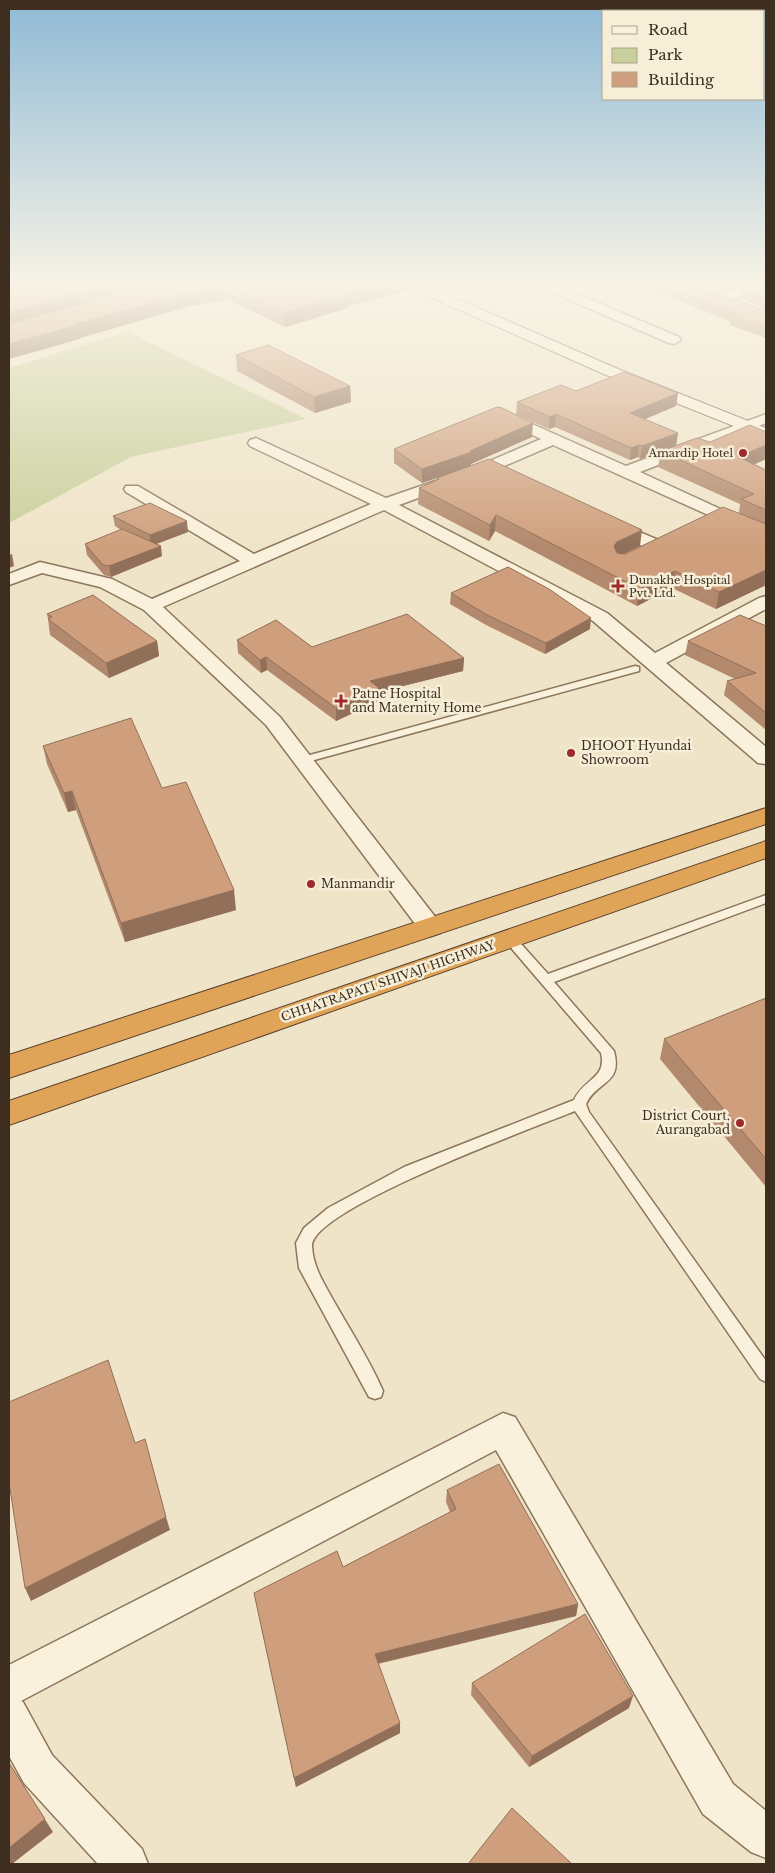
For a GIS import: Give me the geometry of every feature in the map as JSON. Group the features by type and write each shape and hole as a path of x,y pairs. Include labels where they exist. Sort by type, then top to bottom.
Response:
{"highway":[{"path":"9,1067 766,816"},
{"name":"CHHATRAPATI SHIVAJI HIGHWAY","path":"9,1113 766,850"}],"street":[{"path":"613,372 745,425"},
{"path":"646,372 765,423"},
{"path":"510,419 766,536"},
{"path":"626,472 745,425 765,423"},
{"path":"151,606 385,504 489,467 552,438"},
{"path":"256,443 385,504 600,617 766,758"},
{"path":"489,467 524,483"},
{"path":"132,489 253,561"},
{"path":"704,523 720,515"},
{"path":"595,517 657,546"},
{"path":"639,555 673,538"},
{"path":"9,580 40,568 106,583 151,606 273,721 431,927"},
{"path":"653,662 766,602"},
{"path":"9,1686 503,1429 718,1799 766,1837"},
{"path":"9,1716 38,1769 127,1864"}],"lane":[{"path":"303,760 635,669"},
{"path":"545,980 766,899"},
{"path":"375,1390 307,1268 304,1243 309,1234 333,1212 409,1171 579,1104 583,1095 608,1072 610,1063 607,1051 510,939"},
{"path":"579,1104 583,1114 766,1374"}],"green space":[{"path":"9,372 211,372 306,419 131,457 9,523"}],"building":[{"path":"268,372 323,372 350,386 314,397"},
{"path":"625,372 678,393 630,413 678,433 631,448 556,414 550,417 517,402 561,385 576,391"},
{"path":"497,407 533,423 470,451 472,452 422,469 394,449"},
{"path":"750,425 766,432 766,445 738,457 766,470 766,510 741,499 754,494 661,451 697,438 710,442"},
{"path":"489,459 642,530 617,542 614,546 617,553 625,554 723,507 766,524 766,570 719,592 675,571 640,589 496,515 490,525 419,488 439,479 437,478"},
{"path":"150,503 187,521 150,535 113,516"},
{"path":"122,529 161,546 109,566 103,565 85,544"},
{"path":"508,567 549,589 591,618 546,643 487,615 451,593"},
{"path":"93,595 157,641 106,663 48,619 52,617 47,614"},
{"path":"407,614 464,658 370,681 379,688 336,708 266,657 260,660 237,640 276,620 312,647"},
{"path":"740,615 766,626 766,713 727,681 756,673 688,641"},
{"path":"131,718 162,788 186,782 234,890 121,923 72,791 64,793 43,746"},
{"name":"District Court, Aurangabad","path":"766,998 766,1159 664,1039"},
{"path":"108,1360 135,1443 145,1439 166,1517 25,1588 9,1482 9,1402"},
{"path":"499,1464 578,1604 375,1654 400,1723 294,1778 254,1593 337,1551 343,1567 456,1509 447,1490"},
{"path":"585,1614 633,1696 532,1756 472,1683"},
{"path":"9,1763 45,1819 9,1848"},
{"path":"512,1808 572,1864 468,1864"}],"place":[{"name":"Amardip Hotel","path":"743,453"},
{"name":"Dunakhe Hospital Pvt. Ltd.","path":"618,586"},
{"name":"Patne Hospital and Maternity Home","path":"341,701"},
{"name":"DHOOT Hyundai Showroom","path":"571,753"},
{"name":"Manmandir","path":"311,884"},
{"name":"District Court, Aurangabad","path":"740,1123"}]}
